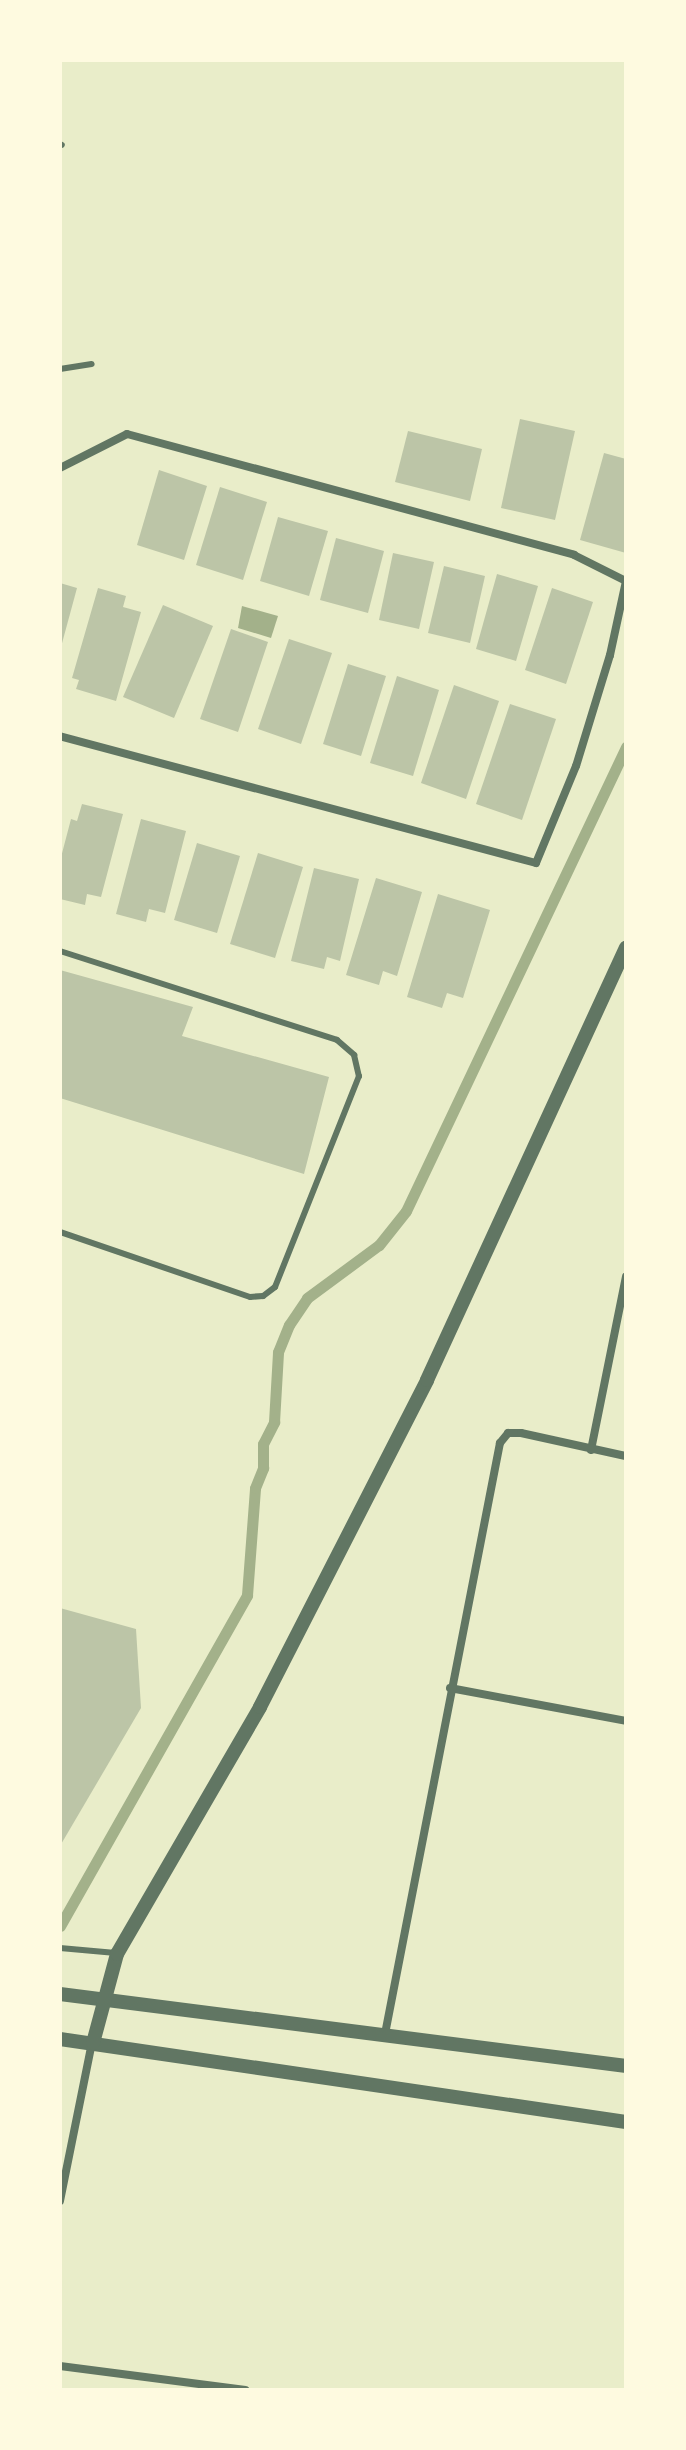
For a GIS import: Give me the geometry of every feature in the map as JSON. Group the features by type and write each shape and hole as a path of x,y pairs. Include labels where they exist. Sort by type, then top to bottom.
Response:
{"street":[{"path":"60,468 127,434 574,555 626,581 610,655 576,766 536,863 60,736"},
{"path":"60,2201 101,1999 117,1954 260,1707 427,1380 626,948"},
{"path":"591,1450 626,1277"},
{"path":"385,2034 500,1443 508,1433 626,1456"},
{"path":"450,1688 626,1721"},
{"path":"60,1994 626,2066"},
{"path":"60,2039 626,2122"},
{"path":"60,2366 245,2390"}],"lane":[{"path":"60,369 92,364"},
{"path":"60,951 337,1040 354,1055 359,1076 275,1287 263,1296 250,1297 60,1232"},
{"path":"60,1948 117,1954"}],"shaded area":[{"path":"242,606 278,616 271,638 238,628"}],"building":[{"path":"520,419 575,431 555,520 501,508"},
{"path":"408,431 482,449 470,501 395,482"},
{"path":"604,453 626,459 626,553 580,540"},
{"path":"159,470 207,486 184,560 137,545"},
{"path":"220,487 267,502 243,580 196,565"},
{"path":"278,517 328,531 309,596 260,581"},
{"path":"336,538 384,551 368,613 320,600"},
{"path":"393,553 434,562 419,629 379,620"},
{"path":"444,566 485,576 470,643 428,633"},
{"path":"497,574 538,586 516,661 476,649"},
{"path":"60,583 77,588 61,647 60,647"},
{"path":"98,588 126,596 123,607 141,612 116,701 76,689 79,680 72,678"},
{"path":"552,588 593,602 566,684 525,670"},
{"path":"163,605 213,626 174,718 123,697"},
{"path":"231,629 268,642 238,732 200,719"},
{"path":"289,639 332,653 301,744 258,729"},
{"path":"348,664 386,676 361,756 323,744"},
{"path":"397,676 439,690 413,776 370,763"},
{"path":"454,685 499,701 466,799 421,783"},
{"path":"510,704 556,719 522,820 476,804"},
{"path":"82,804 123,814 101,897 87,894 85,905 60,899 60,861 71,819 77,821"},
{"path":"141,819 186,831 165,913 149,909 146,922 116,914"},
{"path":"197,843 240,856 217,933 174,920"},
{"path":"258,853 303,867 275,958 230,944"},
{"path":"314,868 359,879 340,961 327,957 324,969 291,961"},
{"path":"376,878 422,892 397,976 383,971 379,985 346,975"},
{"path":"438,894 490,910 463,998 447,993 442,1008 407,997"},
{"path":"60,970 193,1007 182,1036 329,1077 304,1174 60,1098"},
{"path":"60,1608 136,1629 141,1708 60,1846"}],"waterway":[{"path":"60,1926 247,1595 255,1488 263,1468 263,1444 274,1422 278,1352 289,1325 307,1298 379,1245 406,1211 626,747"}]}
